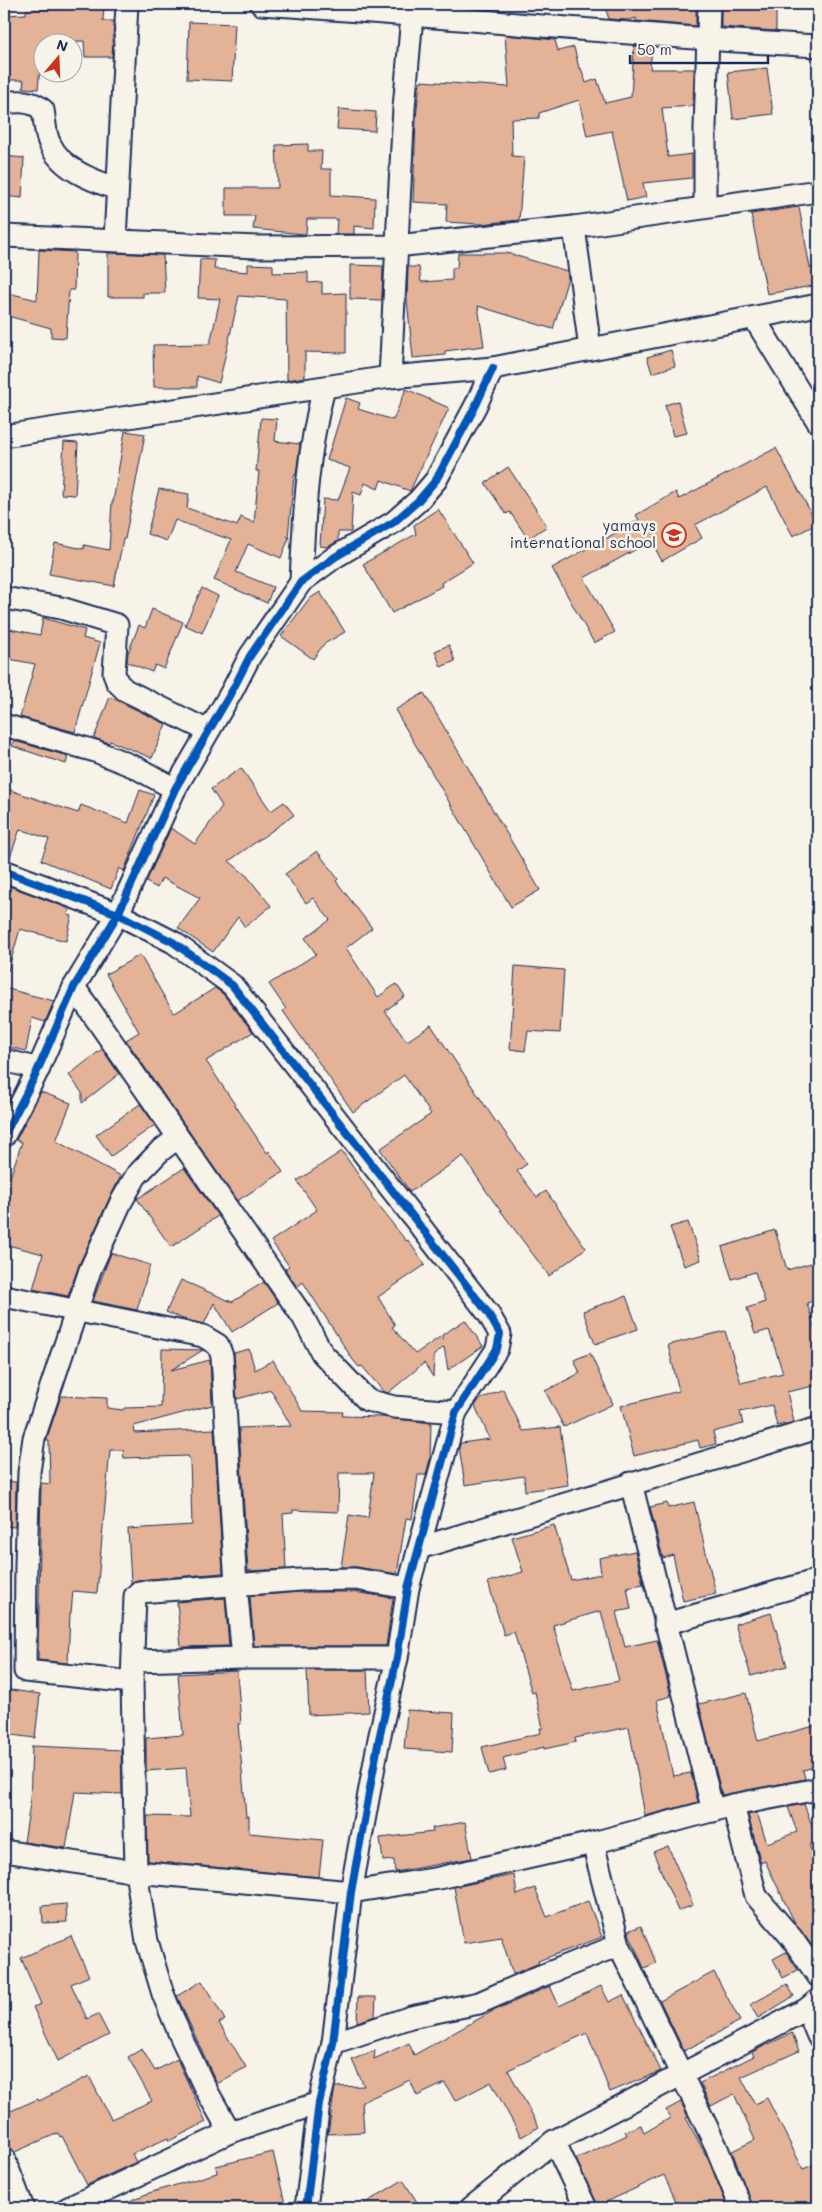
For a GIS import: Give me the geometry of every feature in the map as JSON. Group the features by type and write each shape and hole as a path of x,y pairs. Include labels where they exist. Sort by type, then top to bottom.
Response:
{"street":[{"path":"115,240 127,4"},
{"path":"261,4 413,9 708,40 818,46"},
{"path":"705,207 709,4"},
{"path":"390,377 404,108 413,9"},
{"path":"4,103 22,101 35,103 44,110 49,144 61,159 84,176 117,189"},
{"path":"4,236 257,247 396,246 574,227 818,191"},
{"path":"574,227 590,349"},
{"path":"5,442 218,402 390,377 493,368 818,305"},
{"path":"754,318 818,422"},
{"path":"4,1136 39,1069 74,987 118,914 175,789 232,691 250,656 301,582 335,557 394,522 418,502 436,480 476,405 493,368"},
{"path":"301,582 308,467 313,431 324,388"},
{"path":"4,598 61,608 117,625 114,673 117,682 125,690 208,731"},
{"path":"4,725 95,751 135,767 175,789"},
{"path":"4,871 118,914 173,942 232,985 488,1313 500,1334 497,1349 456,1412 408,1588 397,1658 379,1739 351,1892 333,2043 319,2103 306,2208"},
{"path":"74,987 177,1138 298,1309 322,1352 367,1400 394,1407 456,1412"},
{"path":"4,1060 39,1069"},
{"path":"177,1138 158,1152 132,1182 121,1202 90,1270 34,1438 29,1472 24,1669 27,1672 133,1672 244,1658 397,1658"},
{"path":"4,1296 203,1336 218,1345 222,1356 236,1585 244,1658"},
{"path":"419,1548 565,1506 631,1483 818,1428"},
{"path":"631,1483 713,1811"},
{"path":"230,2132 204,2086 163,1994 147,1941 136,1872 133,1672 135,1596 138,1592 300,1580 355,1579 408,1588"},
{"path":"666,1624 818,1580"},
{"path":"4,1851 136,1872 351,1892 439,1878 593,1843 733,1805 818,1789"},
{"path":"733,1805 756,1896 791,1936 818,1976"},
{"path":"593,1843 619,1945 716,2146 741,2208"},
{"path":"333,2043 411,2017 479,2002 619,1945"},
{"path":"471,2208 554,2141 813,2005 818,2036"},
{"path":"68,2208 230,2132 319,2103"},
{"path":"554,2141 586,2208"},
{"path":"4,2158 23,2208"}],"building":[{"path":"84,4 104,4 103,21 114,21 112,57 85,57 82,32 32,32 32,82 39,82 38,89 23,88 24,80 4,80 4,15 26,14 26,10 84,8"},
{"path":"604,4 696,4 696,26 636,21 636,18 629,20 609,19"},
{"path":"721,4 776,4 776,31 721,27"},
{"path":"189,22 235,24 232,81 187,79"},
{"path":"505,35 555,40 558,51 574,47 579,68 581,68 586,83 597,79 605,103 631,97 634,46 652,47 650,69 694,69 693,106 662,108 668,157 692,154 692,178 643,183 646,197 627,201 612,131 587,136 579,100 539,113 539,118 511,119 512,156 524,157 519,220 480,224 446,222 447,204 413,202 416,118 420,81 509,87"},
{"path":"767,68 773,114 733,119 728,72"},
{"path":"339,109 376,112 375,131 337,129"},
{"path":"308,144 308,151 322,151 321,169 331,169 331,195 375,198 374,228 354,226 354,234 336,234 337,219 307,219 306,234 304,234 253,229 255,216 226,216 226,188 278,188 276,145"},
{"path":"4,156 24,158 22,198 4,196"},
{"path":"799,207 810,268 818,267 818,285 767,294 751,214"},
{"path":"39,250 75,252 74,290 69,290 66,338 51,337 51,328 4,315 4,292 37,300"},
{"path":"108,253 163,255 165,293 143,293 143,297 108,297"},
{"path":"458,253 507,253 567,271 568,278 553,329 478,306 484,346 445,351 445,355 413,358 407,300 408,267 419,267 421,282 452,280 452,268 457,268"},
{"path":"200,259 215,260 214,269 248,272 248,264 273,265 273,273 308,272 308,283 322,282 322,294 346,293 346,353 305,352 305,377 287,380 286,299 239,296 219,383 197,376 197,387 154,387 153,345 210,344 220,299 198,298"},
{"path":"350,265 383,266 382,300 350,299"},
{"path":"671,350 675,366 652,373 647,357"},
{"path":"406,389 449,408 410,491 381,480 378,489 365,483 361,495 353,492 351,532 338,532 338,541 328,547 320,546 323,499 338,500 350,468 327,460 346,398 360,403 358,409 393,420"},
{"path":"678,401 687,433 673,436 665,405"},
{"path":"261,418 277,419 275,441 300,444 296,475 294,475 289,538 281,558 248,544 236,572 273,587 267,603 214,580 231,540 175,520 167,541 147,534 159,489 189,494 187,508 237,526 241,517 254,523 259,471 256,471"},
{"path":"125,431 145,434 114,586 49,574 55,543 84,549 84,545 109,550 112,502"},
{"path":"64,442 78,443 75,495 61,494"},
{"path":"776,448 817,524 793,536 767,487 695,525 702,538 662,561 651,541 584,578 615,632 594,643 552,568 639,520 636,515 676,492 679,499"},
{"path":"508,467 547,526 528,539 510,512 506,514 485,483"},
{"path":"438,509 473,563 441,583 442,586 392,613 363,564 416,534 414,525"},
{"path":"202,588 218,596 202,633 185,625"},
{"path":"320,592 345,632 324,644 313,659 281,636 309,599"},
{"path":"152,609 183,622 164,669 155,665 152,672 127,662 128,653 139,625 145,628"},
{"path":"43,618 85,630 83,638 100,643 75,732 20,717 35,664 4,658 4,628 40,635"},
{"path":"449,645 455,661 441,667 435,651"},
{"path":"424,693 540,890 511,907 395,710"},
{"path":"110,697 166,724 152,758 110,741 109,743 94,738"},
{"path":"14,741 68,756 66,764 12,746"},
{"path":"241,768 271,811 284,802 294,815 229,861 247,876 271,906 245,927 238,917 213,952 178,928 200,898 162,878 157,888 146,882 171,828 195,844 222,806 211,789"},
{"path":"4,788 78,813 81,805 128,823 140,790 154,795 124,871 119,868 111,889 41,860 49,839 20,829 9,860 4,859"},
{"path":"317,851 338,879 336,881 372,928 346,948 378,997 396,984 405,996 385,1011 407,1041 431,1025 496,1122 527,1164 517,1171 537,1197 546,1191 586,1248 549,1276 489,1195 463,1156 410,1192 380,1149 431,1114 404,1075 353,1112 283,1011 286,1009 269,984 316,954 305,938 330,920 313,898 306,903 285,874"},
{"path":"4,884 70,909 68,915 72,916 66,941 20,929 8,971 4,970"},
{"path":"140,955 173,1012 175,1013 215,988 223,994 253,1032 206,1061 267,1153 269,1151 283,1172 237,1201 126,1040 139,1032 106,974"},
{"path":"515,966 564,970 560,1033 528,1031 525,1051 510,1049"},
{"path":"4,988 54,1001 45,1022 32,1018 26,1051 4,1046"},
{"path":"102,1049 119,1074 82,1103 82,1093 69,1075"},
{"path":"41,1092 71,1103 56,1141 121,1176 79,1265 68,1296 33,1289 43,1254 4,1244 4,1195 22,1142 16,1140"},
{"path":"140,1104 155,1125 111,1156 96,1135"},
{"path":"342,1151 371,1196 406,1241 408,1240 425,1265 378,1297 395,1325 392,1327 415,1354 440,1337 443,1341 442,1335 465,1320 483,1346 448,1370 444,1347 434,1355 433,1377 424,1363 388,1393 383,1391 362,1366 359,1367 353,1360 303,1282 297,1287 285,1269 289,1266 271,1241 317,1210 297,1181"},
{"path":"184,1168 218,1216 171,1247 137,1199"},
{"path":"688,1222 701,1260 684,1266 670,1227"},
{"path":"775,1230 787,1270 818,1261 818,1299 807,1303 818,1340 818,1385 787,1392 794,1422 777,1426 772,1405 740,1412 743,1424 713,1432 716,1444 700,1448 698,1440 634,1456 621,1406 679,1391 668,1345 725,1331 741,1383 783,1373 769,1330 755,1334 747,1308 765,1302 755,1272 732,1279 722,1247"},
{"path":"111,1253 150,1265 137,1310 93,1301"},
{"path":"181,1280 232,1302 264,1282 278,1303 232,1332 214,1303 204,1324 183,1319 166,1312"},
{"path":"626,1296 638,1329 595,1344 583,1311"},
{"path":"162,1349 203,1350 171,1370 210,1360 212,1405 134,1426 135,1433 214,1429 223,1573 138,1580 131,1583 128,1529 192,1525 190,1460 188,1456 124,1458 123,1450 110,1450 97,1593 73,1591 68,1663 38,1660 41,1483 50,1484 49,1441 46,1441 61,1396 107,1398 107,1408 123,1410 124,1408 161,1407"},
{"path":"249,1349 255,1370 273,1360 302,1411 343,1412 342,1416 381,1417 431,1423 430,1459 426,1475 418,1475 412,1519 406,1518 397,1574 357,1567 341,1567 349,1515 368,1518 374,1473 339,1473 338,1512 293,1510 293,1513 283,1514 286,1569 248,1571 239,1428 291,1426 271,1390 237,1399 234,1353"},
{"path":"590,1353 613,1404 564,1427 545,1391 580,1373 574,1360"},
{"path":"503,1389 523,1431 560,1427 568,1485 525,1491 524,1476 465,1485 459,1447 461,1443 490,1439 475,1406 479,1400"},
{"path":"4,1481 16,1482 15,1527 4,1526"},
{"path":"694,1502 716,1594 683,1601 673,1555 663,1558 650,1507 667,1503 668,1508"},
{"path":"554,1525 571,1580 601,1574 599,1558 635,1551 643,1584 627,1587 631,1609 616,1612 625,1647 657,1640 671,1696 657,1700 673,1776 691,1773 698,1802 645,1816 629,1727 575,1738 576,1742 544,1749 544,1747 503,1758 506,1770 489,1774 482,1747 541,1733 540,1728 543,1728 535,1692 532,1693 514,1632 504,1635 488,1582 523,1572 512,1537","holes":["601,1611 619,1681 573,1691 553,1625"]},
{"path":"301,1592 354,1592 393,1598 386,1646 254,1646 250,1596"},
{"path":"225,1598 229,1646 181,1647 177,1602"},
{"path":"771,1613 787,1666 751,1676 735,1624"},
{"path":"307,1670 367,1670 369,1712 309,1715"},
{"path":"237,1671 241,1724 238,1724 246,1816 249,1816 249,1833 323,1840 319,1877 148,1861 147,1816 190,1817 186,1768 146,1771 146,1738 183,1735 178,1674"},
{"path":"4,1689 40,1694 35,1738 4,1734"},
{"path":"746,1693 758,1741 818,1725 818,1748 814,1750 818,1766 803,1770 805,1779 722,1795 699,1704"},
{"path":"407,1710 454,1713 452,1752 404,1749"},
{"path":"32,1746 121,1750 122,1794 75,1792 66,1848 24,1842 30,1804"},
{"path":"804,1804 818,1842 809,1845 818,1865 818,1954 794,1921 765,1861 761,1863 748,1815 757,1813 767,1843 797,1832 788,1807"},
{"path":"465,1822 472,1858 395,1872 394,1860 383,1861 380,1838 433,1832 432,1828"},
{"path":"668,1846 693,1905 678,1911 653,1852"},
{"path":"514,1875 517,1895 535,1888 547,1917 588,1901 602,1937 538,1961 539,1963 513,1974 501,1937 464,1943 454,1887"},
{"path":"66,1904 67,1922 43,1923 42,1906"},
{"path":"641,1926 656,1963 644,1968 628,1931"},
{"path":"71,1936 89,1976 71,1984 87,2019 98,2014 109,2035 58,2061 33,2007 41,2004 21,1958"},
{"path":"786,1952 798,1970 783,1978 773,1959"},
{"path":"714,1972 740,2021 684,2051 660,2001"},
{"path":"202,1981 225,2020 219,2023 246,2067 217,2084 177,1996"},
{"path":"787,1984 794,1996 758,2018 750,2005"},
{"path":"550,1986 559,2006 601,1986 609,2002 623,1995 661,2071 610,2092 587,2033 508,2070 539,2127 521,2137 491,2082 455,2101 445,2083 417,2096 410,2080 362,2102 364,2132 328,2134 335,2087 364,2086 352,2060 375,2050 374,2059 409,2043 414,2055 491,2012"},
{"path":"358,1997 376,1997 375,2016 357,2022"},
{"path":"792,2033 799,2051 741,2077 755,2104 767,2098 803,2169 818,2163 818,2208 753,2208 732,2151 755,2140 734,2094 711,2106 700,2083 754,2056 752,2052"},
{"path":"142,2049 155,2071 177,2059 206,2122 169,2141 168,2138 132,2154 136,2162 87,2185 62,2136 60,2137 58,2133 15,2152 11,2148 4,2146 4,2114 38,2099 39,2101 89,2076 111,2119 152,2101 128,2057"},
{"path":"681,2102 688,2117 686,2118 709,2161 728,2208 679,2208 664,2175 598,2206 576,2159 627,2135 625,2131 641,2125 644,2133 670,2118 666,2110"},
{"path":"273,2152 286,2208 113,2208 149,2193 217,2173 216,2166"},
{"path":"403,2180 421,2208 357,2208"}],"cycle path":[{"path":"4,1136 35,1076 74,987 118,914 175,789 232,691 250,656 301,582 335,557 394,522 418,501 436,480 476,405 493,368"},
{"path":"4,871 118,914 173,942 232,985 488,1313 500,1334 497,1349 456,1412 408,1588 397,1658 379,1739 351,1892 333,2043 319,2103 306,2208"}],"place":[{"name":"yamays international school","path":"674,535"}]}
